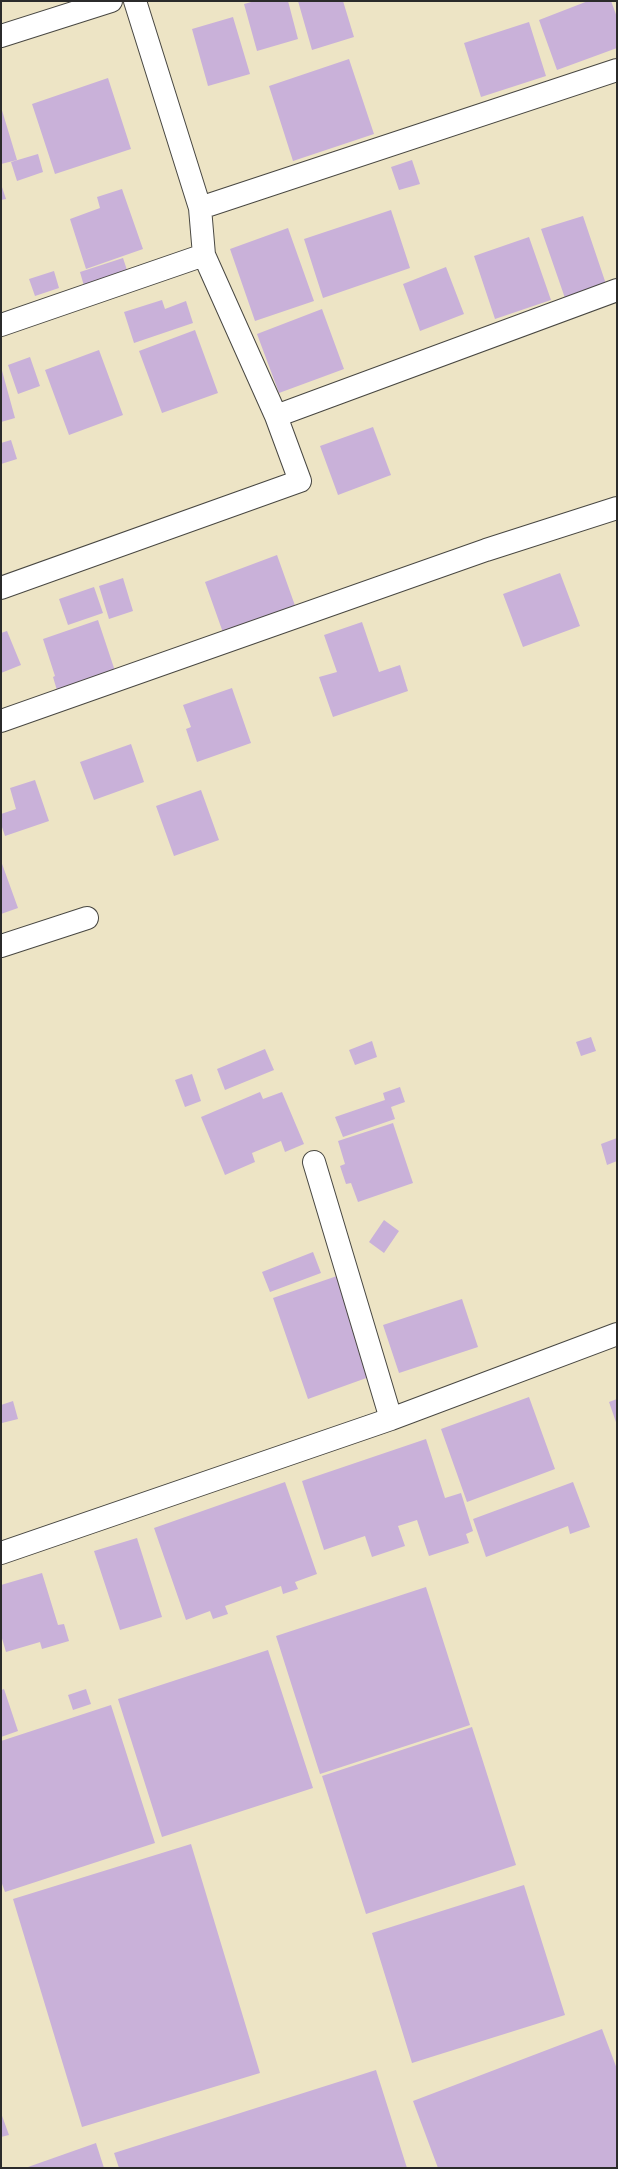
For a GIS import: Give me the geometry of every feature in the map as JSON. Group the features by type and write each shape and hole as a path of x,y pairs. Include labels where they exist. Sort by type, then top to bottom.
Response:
{"street":[{"path":"1,36 111,1"},
{"path":"1,588 300,480 276,416 204,255 200,208 134,1"},
{"path":"200,208 617,70"},
{"path":"1,325 204,255"},
{"path":"276,416 617,290"},
{"path":"1,721 486,550 617,508"},
{"path":"1,946 87,918"},
{"path":"314,1162 391,1419"},
{"path":"1,1553 391,1419 617,1334"}],"building":[{"path":"255,1 288,1 298,39 257,51 244,4"},
{"path":"298,1 343,1 354,37 312,50"},
{"path":"588,1 611,1 617,17 617,48 557,70 539,20"},
{"path":"233,17 250,74 208,86 192,29"},
{"path":"529,22 546,76 481,97 464,43"},
{"path":"349,59 374,134 293,161 269,86"},
{"path":"108,78 131,149 55,174 32,104"},
{"path":"1,107 17,160 1,164"},
{"path":"38,154 43,172 17,181 11,162"},
{"path":"412,160 420,184 399,190 391,167"},
{"path":"1,184 6,199 1,200"},
{"path":"122,189 143,249 86,269 70,219 100,208 97,197"},
{"path":"391,210 410,268 323,298 304,239"},
{"path":"583,216 607,287 566,301 541,229"},
{"path":"288,228 314,301 255,321 230,249"},
{"path":"529,237 551,300 495,319 474,256"},
{"path":"123,258 130,279 86,293 80,272"},
{"path":"446,267 464,314 420,331 403,284"},
{"path":"54,271 59,288 35,296 29,279"},
{"path":"162,300 165,309 186,301 193,323 134,343 124,312"},
{"path":"322,309 344,369 279,393 257,334"},
{"path":"195,330 218,393 162,413 139,351"},
{"path":"99,350 123,415 69,435 45,370"},
{"path":"30,357 40,386 18,394 8,365"},
{"path":"1,367 15,418 1,422"},
{"path":"373,427 391,475 338,495 320,446"},
{"path":"11,440 17,459 1,464 1,443"},
{"path":"277,555 298,614 226,641 205,582"},
{"path":"560,573 580,626 523,647 503,594"},
{"path":"123,578 133,611 109,619 99,586"},
{"path":"94,587 103,613 68,625 59,599"},
{"path":"98,620 117,677 59,697 53,677 55,676 43,639"},
{"path":"362,622 379,672 400,665 408,691 333,717 319,677 337,672 324,635"},
{"path":"7,631 21,665 1,673 1,633"},
{"path":"232,688 251,743 197,762 186,729 191,727 183,705"},
{"path":"131,744 144,782 94,800 80,762"},
{"path":"35,780 49,821 5,836 1,824 1,814 16,809 10,788"},
{"path":"201,790 219,840 174,856 156,806"},
{"path":"1,861 18,908 1,914"},
{"path":"591,1037 596,1051 581,1056 576,1042"},
{"path":"372,1041 377,1057 355,1065 349,1050"},
{"path":"265,1049 274,1070 225,1090 217,1069"},
{"path":"192,1074 201,1101 185,1107 175,1080"},
{"path":"400,1087 405,1102 391,1107 395,1119 343,1137 335,1117 385,1100 383,1093"},
{"path":"260,1092 263,1099 282,1092 304,1144 285,1152 281,1141 252,1153 255,1162 225,1175 201,1117"},
{"path":"393,1123 413,1183 358,1202 351,1183 346,1184 340,1166 345,1164 338,1141"},
{"path":"617,1138 617,1161 607,1165 601,1144"},
{"path":"384,1220 399,1231 384,1253 369,1242"},
{"path":"313,1252 321,1273 270,1292 262,1272"},
{"path":"337,1276 372,1376 308,1399 273,1298"},
{"path":"462,1299 478,1347 399,1373 383,1325"},
{"path":"529,1397 555,1469 467,1502 441,1429"},
{"path":"617,1399 617,1425 609,1402"},
{"path":"13,1401 18,1419 2,1423 1,1405"},
{"path":"426,1439 445,1498 461,1493 473,1531 466,1534 469,1543 429,1556 417,1520 398,1526 405,1546 372,1557 365,1536 324,1550 302,1481"},
{"path":"285,1482 317,1574 295,1582 298,1589 283,1594 281,1586 225,1606 228,1614 213,1619 210,1611 186,1620 154,1528"},
{"path":"573,1482 590,1527 570,1534 568,1526 486,1557 473,1519"},
{"path":"137,1538 162,1617 120,1630 94,1551"},
{"path":"42,1573 58,1625 64,1624 69,1641 42,1649 40,1642 6,1652 1,1635 1,1585"},
{"path":"426,1587 470,1725 320,1774 276,1636"},
{"path":"268,1650 313,1788 162,1837 118,1699"},
{"path":"4,1689 18,1731 1,1737 1,1690"},
{"path":"86,1689 91,1704 73,1710 68,1695"},
{"path":"111,1705 155,1843 5,1892 1,1881 1,1741"},
{"path":"472,1727 516,1865 366,1914 322,1776"},
{"path":"191,1844 260,2073 82,2127 13,1899"},
{"path":"524,1885 565,2015 412,2063 372,1933"},
{"path":"602,2029 617,2069 617,2168 438,2168 413,2101"},
{"path":"376,2070 407,2168 119,2168 114,2153"},
{"path":"1,2113 9,2135 1,2137"},
{"path":"96,2143 104,2168 28,2167"}]}
